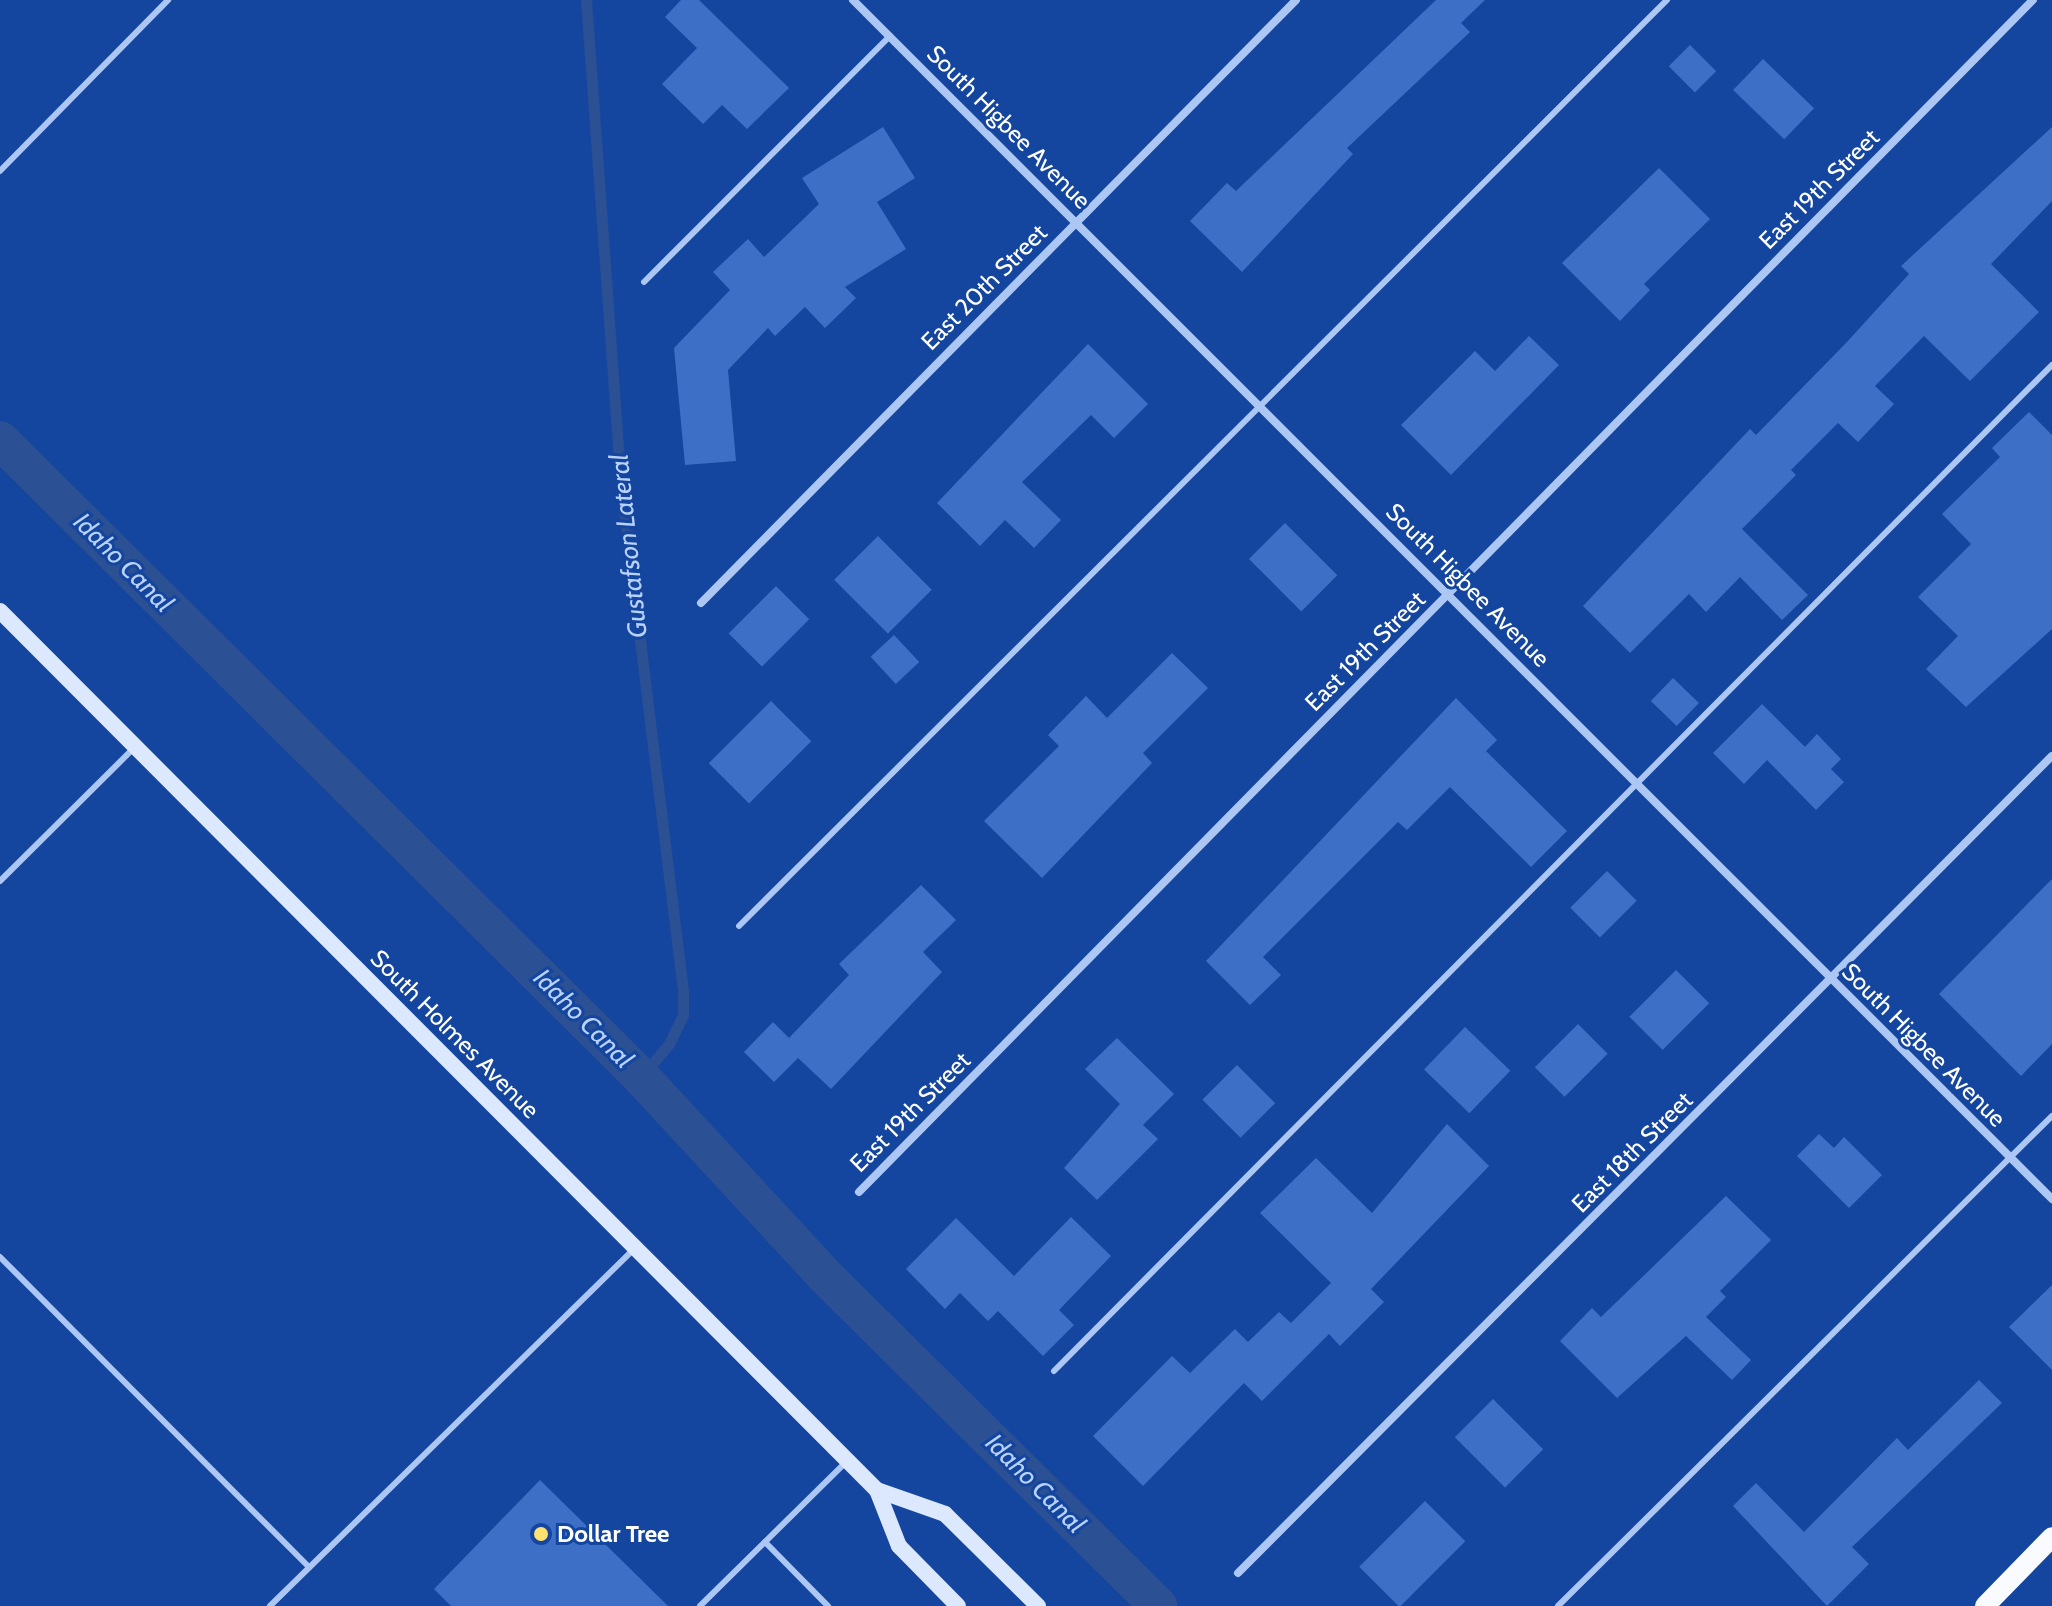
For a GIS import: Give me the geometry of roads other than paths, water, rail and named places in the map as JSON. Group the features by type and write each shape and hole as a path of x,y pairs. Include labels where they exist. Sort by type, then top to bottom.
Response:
{"main road":[{"name":"South Holmes Avenue","path":"0,611 877,1490 899,1546 958,1606"},
{"name":"South Holmes Avenue","path":"877,1490 945,1514 1038,1606"},
{"path":"1985,1606 2052,1537"}],"street":[{"name":"South Higbee Avenue","path":"853,0 1637,782 1830,982 2052,1199"},
{"name":"East 20th Street","path":"701,603 1296,0"},
{"name":"East 19th Street","path":"859,1192 2033,0"},
{"name":"East 18th Street","path":"1238,1573 2052,756"}],"lane":[{"path":"0,171 168,0"},
{"path":"739,926 1263,408 1667,0"},
{"path":"644,282 890,36"},
{"path":"1054,1371 2052,365"},
{"path":"0,881 136,747"},
{"path":"1558,1606 2052,1116"},
{"path":"270,1606 634,1249"},
{"path":"0,1257 309,1567"},
{"path":"700,1606 847,1461"},
{"path":"765,1542 828,1606"}],"waterway":[{"name":"Gustafson Lateral","path":"586,0 621,485 683,991 683,1015 669,1044 641,1077"},
{"name":"Idaho Canal","path":"0,440 641,1077 825,1276 1158,1606"}],"place":[{"name":"Dollar Tree","path":"541,1534"}]}
